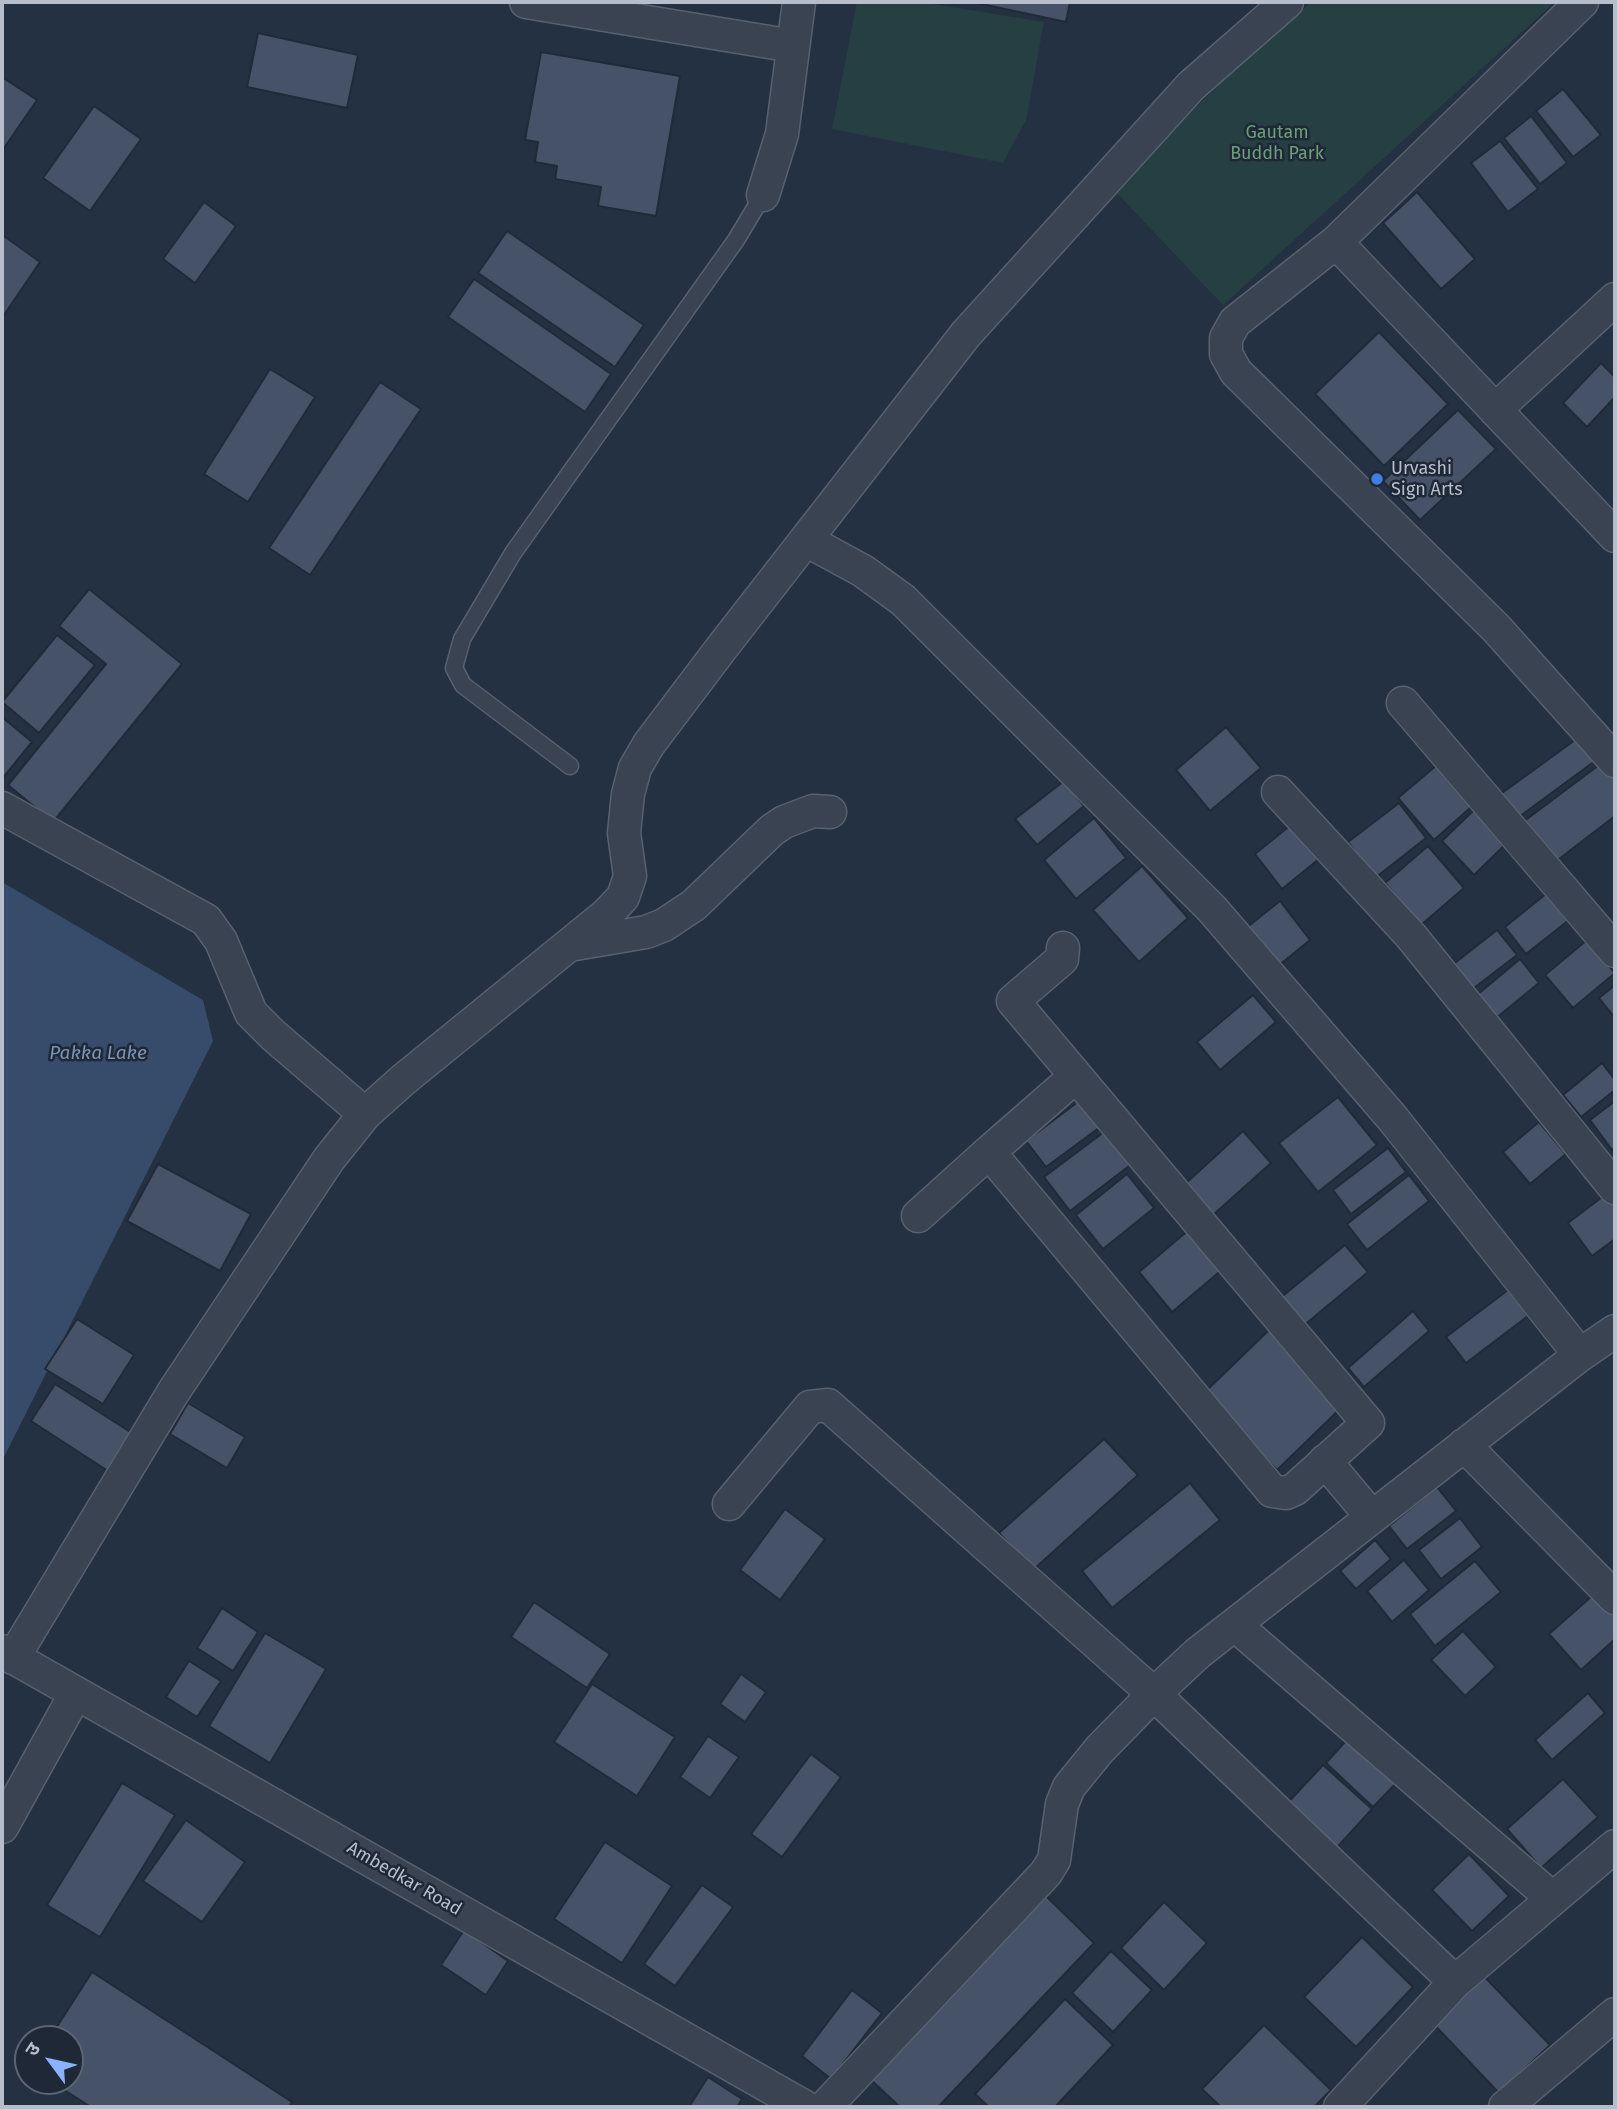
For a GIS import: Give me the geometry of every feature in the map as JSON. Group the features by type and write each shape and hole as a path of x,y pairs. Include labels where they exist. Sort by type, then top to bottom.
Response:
{"street":[{"path":"526,2 793,46"},
{"path":"763,195 782,134 799,2"},
{"path":"7,1655 174,1391 290,1215 365,1114 607,914 623,897 630,876 624,833 628,794 635,768 649,744 806,540 966,334 1191,86 1287,2"},
{"path":"1582,2 1336,242 1235,322 1226,338 1226,354 1236,372 1496,628 1615,761"},
{"path":"1336,242 1615,536"},
{"path":"1495,410 1615,299"},
{"path":"806,540 863,571 904,600 1212,909 1394,1120 1580,1354"},
{"path":"1403,703 1615,951"},
{"path":"1278,792 1411,936 1615,1188"},
{"path":"2,808 206,920 221,941 251,1013 365,1114"},
{"path":"568,945 646,932 664,925 694,905 772,830 784,822 813,811 830,811"},
{"path":"989,1152 1272,1491 1286,1493 1295,1489 1368,1423 1013,1001 1062,959 1063,948"},
{"path":"918,1216 1076,1076"},
{"path":"825,2107 1046,1873 1054,1860 1062,1804 1069,1787 1100,1749 1154,1694 1198,1653 1580,1354 1615,1331"},
{"path":"729,1504 810,1407 828,1405 1154,1694 1455,1982"},
{"path":"1464,1445 1615,1598"},
{"path":"1325,1461 1372,1517"},
{"path":"1235,1625 1552,1898"},
{"name":"Ambedkar Road","path":"7,1655 805,2107"},
{"path":"2,1827 76,1693"},
{"path":"1340,2107 1455,1982 1615,1846"},
{"path":"1505,2107 1615,2014"}],"lane":[{"path":"570,766 463,685 454,668 462,639 513,552 736,240 763,195"}],"green space":[{"path":"857,2 920,2 1044,22 1026,120 1003,163 832,129"},
{"name":"Gautam Buddh Park","path":"1311,2 1555,2 1223,305 1111,187"}],"water":[{"name":"Pakka Lake","path":"2,882 203,1000 213,1041 2,1461"}],"building":[{"path":"972,2 1070,2 1066,22"},
{"path":"258,33 358,55 347,108 247,87"},
{"path":"541,52 680,76 656,216 598,206 601,187 555,179 557,166 535,162 538,142 525,140"},
{"path":"2,77 37,100 2,151"},
{"path":"1563,89 1601,135 1573,157 1536,111"},
{"path":"94,106 141,139 90,211 43,178"},
{"path":"1531,116 1567,163 1540,184 1504,138"},
{"path":"1500,141 1538,189 1508,212 1471,163"},
{"path":"1417,192 1475,259 1441,289 1383,223"},
{"path":"204,202 236,226 195,283 163,259"},
{"path":"507,231 644,325 615,367 478,273"},
{"path":"4,236 40,262 2,318 2,239"},
{"path":"474,279 611,374 585,412 448,317"},
{"path":"1379,332 1448,404 1384,466 1315,394"},
{"path":"1601,363 1615,377 1615,397 1587,427 1563,403"},
{"path":"270,369 315,397 248,502 204,474"},
{"path":"380,382 421,409 310,575 269,548"},
{"path":"1458,410 1496,449 1420,520 1383,481"},
{"path":"89,589 182,664 53,822 8,785 106,664 59,626"},
{"path":"57,635 95,665 39,733 2,702"},
{"path":"2,717 32,742 2,779"},
{"path":"1226,727 1261,768 1210,811 1176,770"},
{"path":"1582,735 1599,758 1508,825 1491,801"},
{"path":"1444,759 1479,800 1434,840 1398,798"},
{"path":"1607,759 1615,771 1615,816 1546,869 1515,828"},
{"path":"1064,781 1084,806 1037,845 1015,819"},
{"path":"1399,803 1426,838 1375,878 1348,842"},
{"path":"1479,805 1512,838 1474,875 1442,841"},
{"path":"1094,818 1126,858 1076,899 1044,860"},
{"path":"1292,824 1319,859 1282,889 1255,854"},
{"path":"1428,846 1464,888 1421,925 1385,883"},
{"path":"1142,866 1188,918 1139,962 1093,910"},
{"path":"1547,893 1569,920 1526,954 1505,927"},
{"path":"1280,901 1310,940 1272,971 1241,932"},
{"path":"1497,930 1517,955 1470,991 1451,966"},
{"path":"1587,940 1615,973 1573,1008 1545,975"},
{"path":"1520,959 1539,983 1490,1023 1471,1000"},
{"path":"1615,985 1615,1018 1599,998"},
{"path":"1253,995 1276,1022 1220,1070 1197,1042"},
{"path":"1602,1063 1615,1080 1615,1090 1581,1117 1563,1095"},
{"path":"1087,1095 1107,1122 1046,1167 1026,1141"},
{"path":"1338,1097 1377,1145 1318,1192 1279,1143"},
{"path":"1615,1101 1615,1147 1612,1150 1590,1120"},
{"path":"1539,1122 1566,1154 1530,1184 1503,1152"},
{"path":"1108,1129 1133,1163 1070,1211 1044,1177"},
{"path":"1243,1131 1271,1163 1213,1215 1185,1184"},
{"path":"1388,1148 1406,1172 1351,1214 1333,1190"},
{"path":"158,1164 251,1214 220,1271 127,1221"},
{"path":"1127,1174 1154,1208 1103,1249 1076,1215"},
{"path":"1409,1175 1429,1201 1367,1250 1347,1224"},
{"path":"1614,1188 1615,1239 1592,1256 1568,1223"},
{"path":"1197,1223 1230,1263 1172,1312 1139,1272"},
{"path":"1345,1245 1368,1272 1302,1327 1279,1299"},
{"path":"1508,1290 1528,1316 1466,1363 1446,1337"},
{"path":"1413,1311 1429,1331 1364,1387 1348,1368"},
{"path":"77,1319 134,1355 103,1404 45,1369"},
{"path":"1269,1330 1343,1406 1277,1470 1203,1394"},
{"path":"55,1384 132,1433 108,1471 31,1421"},
{"path":"188,1403 245,1437 227,1468 170,1434"},
{"path":"1104,1439 1138,1475 1033,1570 999,1533"},
{"path":"1190,1483 1220,1520 1112,1608 1082,1571"},
{"path":"1437,1487 1456,1511 1407,1549 1389,1526"},
{"path":"785,1509 825,1539 780,1600 740,1570"},
{"path":"1460,1518 1482,1547 1441,1579 1419,1550"},
{"path":"1375,1540 1391,1559 1356,1589 1340,1571"},
{"path":"1404,1560 1429,1590 1392,1622 1367,1591"},
{"path":"1475,1561 1501,1592 1435,1646 1410,1614"},
{"path":"1600,1589 1615,1606 1615,1639 1581,1670 1549,1634"},
{"path":"534,1602 610,1654 587,1688 511,1637"},
{"path":"222,1608 258,1632 233,1671 197,1648"},
{"path":"1463,1631 1496,1667 1465,1696 1431,1660"},
{"path":"265,1633 326,1669 270,1763 209,1726"},
{"path":"189,1661 221,1681 197,1717 166,1697"},
{"path":"741,1674 766,1692 745,1722 720,1704"},
{"path":"592,1684 675,1737 637,1796 554,1742"},
{"path":"1588,1693 1605,1713 1552,1760 1535,1740"},
{"path":"1352,1734 1401,1778 1373,1807 1326,1763"},
{"path":"708,1736 739,1757 710,1798 680,1777"},
{"path":"811,1754 841,1777 782,1857 751,1834"},
{"path":"1323,1765 1372,1809 1331,1854 1282,1809"},
{"path":"1563,1779 1598,1817 1541,1868 1507,1829"},
{"path":"122,1783 175,1815 100,1937 47,1905"},
{"path":"186,1820 245,1862 202,1922 143,1881"},
{"path":"605,1842 672,1886 622,1963 554,1919"},
{"path":"1469,1854 1509,1896 1472,1931 1432,1890"},
{"path":"702,1885 733,1907 675,1986 644,1964"},
{"path":"1046,1896 1094,1943 938,2107 900,2107 871,2080"},
{"path":"1164,1902 1207,1943 1164,1990 1121,1948"},
{"path":"464,1930 508,1961 486,1995 441,1965"},
{"path":"1362,1937 1413,1987 1356,2047 1304,1997"},
{"path":"1111,1951 1152,1990 1113,2032 1072,1993"},
{"path":"1476,1968 1550,2045 1499,2093 1426,2016"},
{"path":"92,1972 292,2102 289,2107 91,2107 72,2095 84,2095 84,2025 58,2025"},
{"path":"852,1990 882,2013 831,2079 802,2056"},
{"path":"1065,1999 1113,2045 1055,2107 989,2107 975,2094"},
{"path":"1264,2025 1331,2090 1314,2107 1221,2107 1202,2089"},
{"path":"708,2077 742,2099 737,2107 689,2107"}],"place":[{"name":"Urvashi Sign Arts","path":"1377,479"}]}
